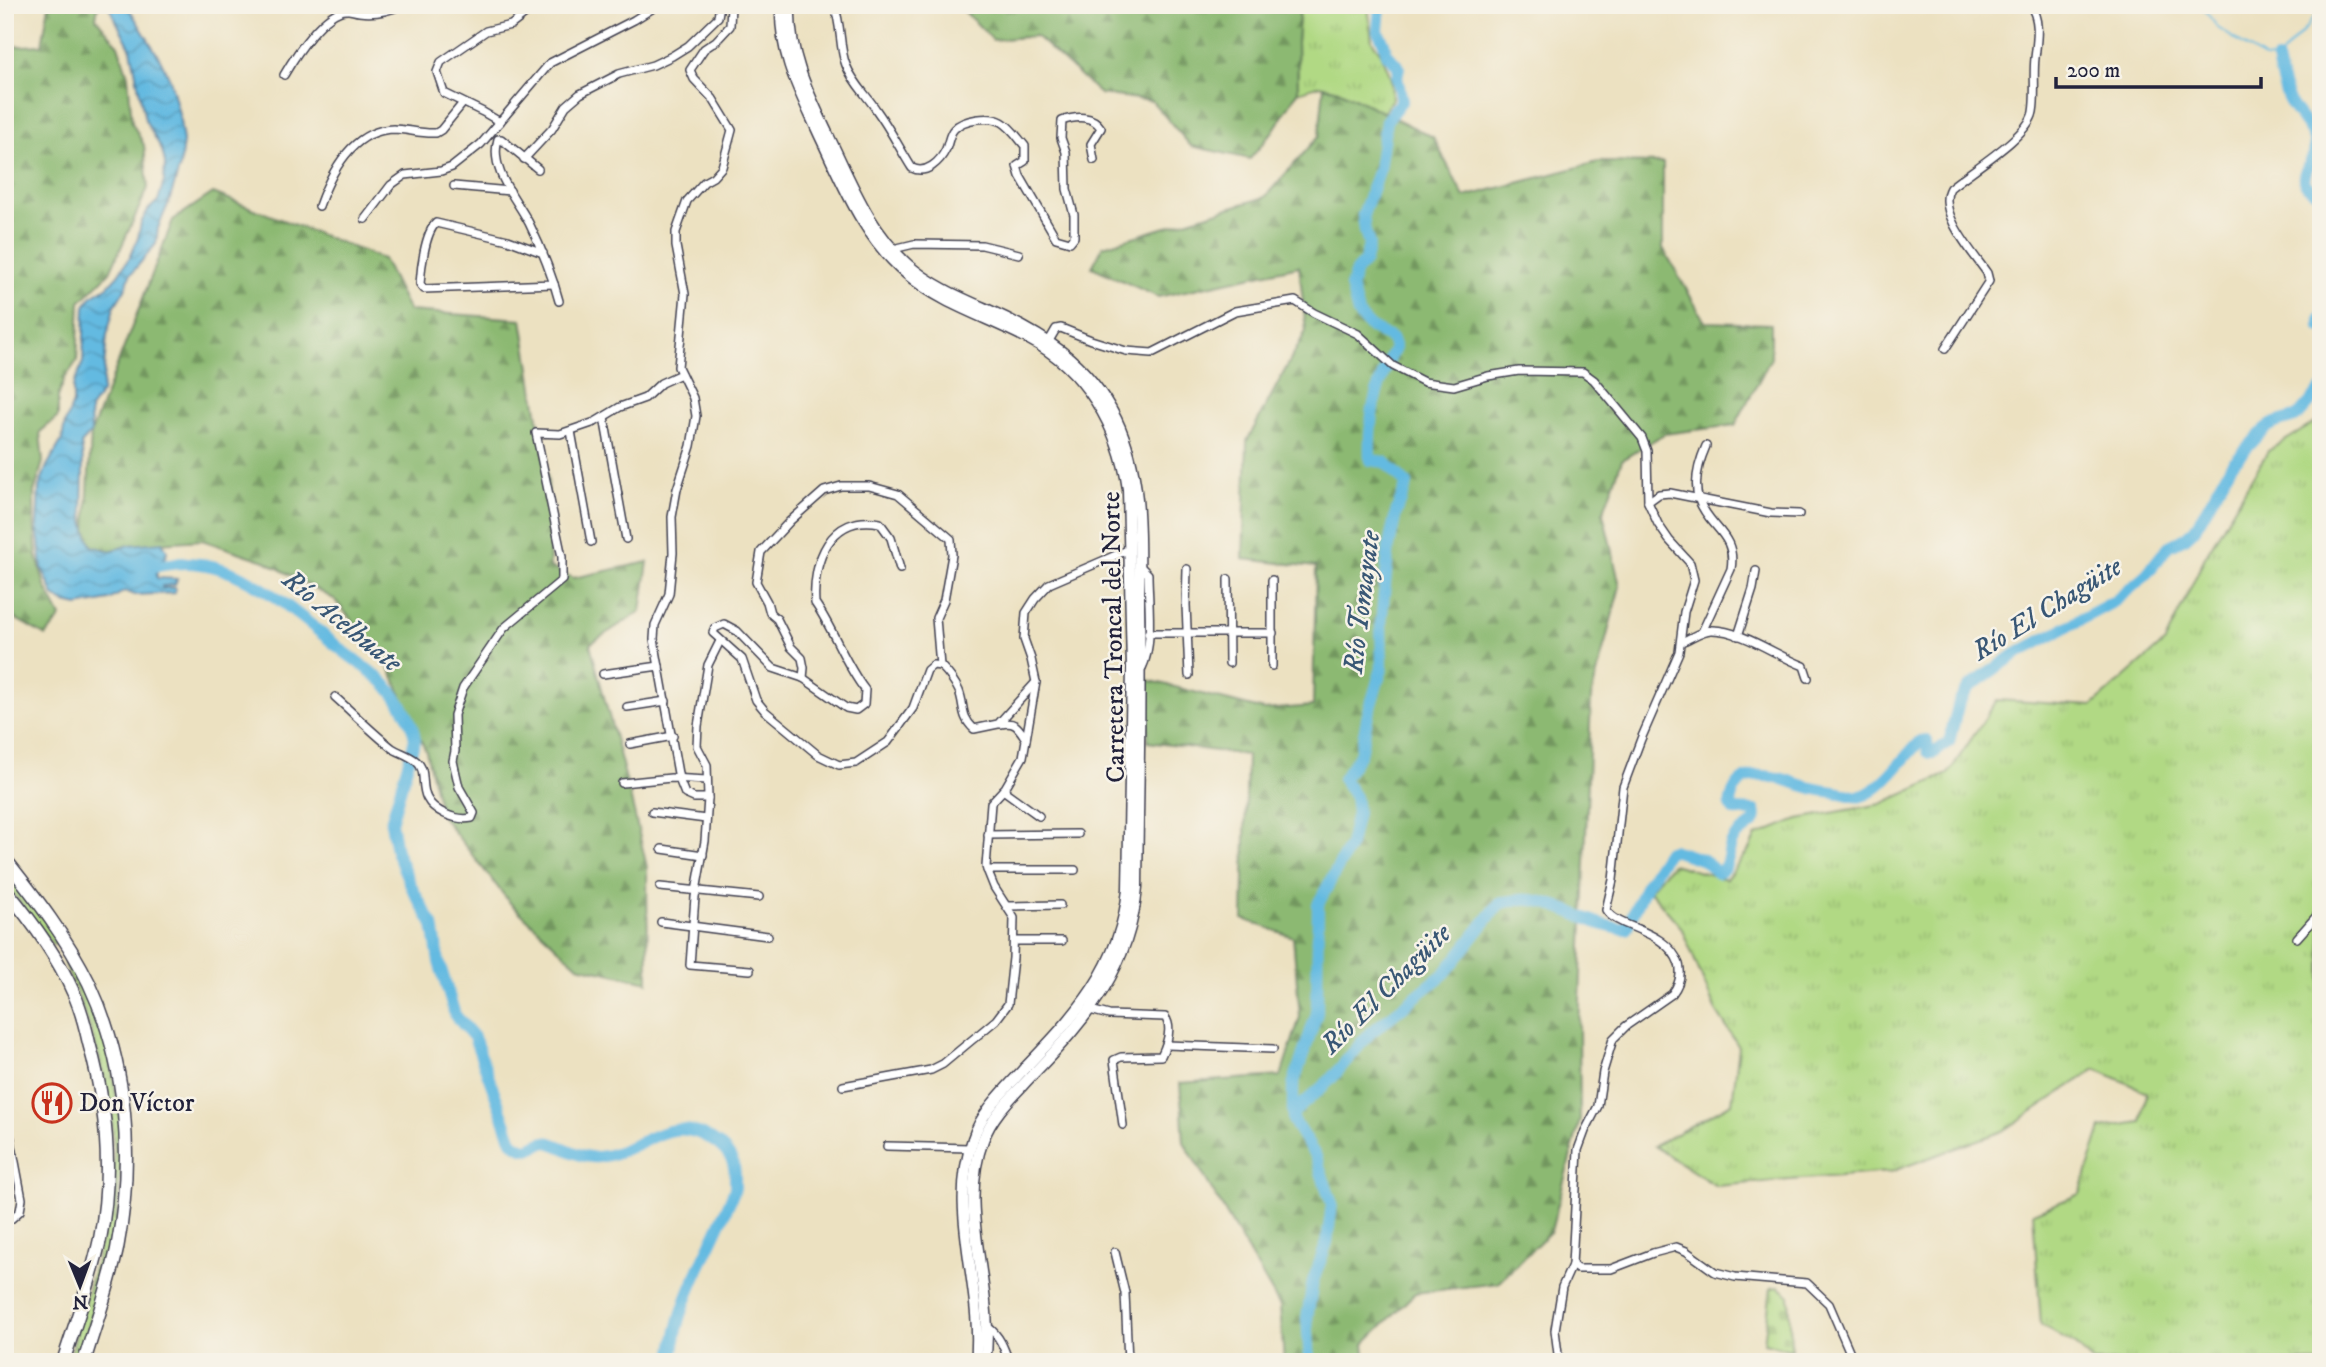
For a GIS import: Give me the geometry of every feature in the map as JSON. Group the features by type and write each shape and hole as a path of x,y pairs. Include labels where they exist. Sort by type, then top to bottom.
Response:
{"highway":[{"path":"5,859 61,935 89,982 112,1043 124,1106 127,1178 116,1252 84,1362"},
{"path":"5,889 61,968 82,1016 97,1072 105,1123 107,1167 104,1216 95,1262 63,1362"},
{"path":"48,947 59,948 62,944 61,935"},
{"path":"61,968 64,957 75,958"}],"main road":[{"name":"Carretera Troncal del Norte","path":"781,5 783,40 792,76 849,199 874,240 896,264 928,290 957,306 1003,322"},
{"name":"Carretera Troncal del Norte","path":"790,5 793,51 804,85 862,207 877,230 892,249 933,284 1003,322 1049,341 1073,360 1092,382 1119,428 1135,480 1140,672 1136,903 1121,959 1085,1011 990,1108 973,1136 965,1180 964,1212 976,1317 976,1362"},
{"name":"Carretera Troncal del Norte","path":"1033,336 1071,370 1092,395 1107,420 1126,479 1131,549 1132,702 1127,903 1116,947 1085,1011"},
{"name":"Carretera Troncal del Norte","path":"985,1362 989,1327 974,1205 977,1161 984,1136 1000,1108 1029,1071"}],"street":[{"path":"284,75 306,43 331,16 347,9 373,12 402,5"},
{"path":"498,125 444,93 437,72 441,62 486,31 511,25 537,5"},
{"path":"524,159 552,129 566,107 580,94 619,74 653,65 673,56 688,46 718,17 720,5"},
{"path":"708,798 685,794 654,639 655,625 669,594 673,553 672,517 696,416 693,398 678,367 684,294 676,232 687,201 722,167 732,130 713,99 694,79 690,70 704,49 730,26 731,5"},
{"path":"834,5 841,24 844,59 848,69 891,131 912,168 918,171 927,170 941,158 950,135 964,122 997,120 1004,123 1025,146 1025,161 1017,166 1020,176 1056,238 1070,242 1074,237 1074,215 1067,189 1066,152 1060,127 1062,121 1084,118 1098,122 1101,128 1091,144 1094,160"},
{"path":"1945,349 1989,281 1987,273 1951,217 1946,196 1950,188 2028,125 2034,111 2033,74 2037,23 2036,13 2031,5"},
{"path":"365,219 391,185 405,175 452,167 481,144 550,63 653,7"},
{"path":"319,206 334,168 362,137 395,129 436,133 463,103"},
{"path":"498,125 496,162 528,222 559,301"},
{"path":"498,139 538,169"},
{"path":"454,186 510,191"},
{"path":"542,253 508,240 436,223 432,227 422,264 420,284 424,289 554,284"},
{"path":"892,249 914,244 982,245 1019,254"},
{"path":"1049,341 1056,329 1061,328 1126,351 1152,353 1235,311 1295,301 1358,334 1393,366 1424,382 1449,386 1519,371 1577,371 1589,375 1642,438 1647,448 1648,502 1668,540 1687,558 1693,569 1694,580 1684,612 1681,642 1670,676 1641,739 1623,787 1614,870 1606,910 1610,916 1634,926 1668,947 1676,956 1681,972 1672,994 1626,1026 1613,1039 1603,1072 1598,1106 1578,1150 1572,1265 1562,1287 1555,1330 1559,1362"},
{"path":"335,697 396,750 417,761 421,766 424,795 432,807 463,820 472,818 474,813 459,788 453,761 454,715 463,688 503,628 562,580 562,557 536,433 572,431 645,398 661,383 681,374"},
{"path":"604,417 626,539"},
{"path":"572,431 591,542"},
{"path":"1702,632 1733,559 1727,539 1704,511 1698,498 1697,478 1706,446"},
{"path":"803,678 802,658 791,647 777,619 770,613 756,582 761,552 824,491 841,486 869,486 898,494 951,539 952,555 944,600 936,618 940,666"},
{"path":"1648,502 1659,494 1670,493 1771,513 1798,514"},
{"path":"900,569 891,538 880,523 858,523 835,534 825,545 816,575 815,603 864,690 864,704 856,710 846,708 803,678 773,668 737,631 724,624 715,628 713,633 742,659 756,700 765,711 818,755 839,765 856,763 888,742 913,708 927,670 933,665 940,666 948,673 959,691 966,722 974,729 1011,722 1017,725 1027,740"},
{"path":"844,1086 930,1070 943,1064 996,1020 1008,1004 1014,918 994,887 987,870 988,835 991,803 1003,790 1023,757 1037,682 1024,639 1026,612 1049,584 1131,549"},
{"path":"1139,565 1147,574 1149,633 1146,659 1140,672"},
{"path":"1187,569 1189,675"},
{"path":"1738,636 1756,571"},
{"path":"1228,579 1229,663"},
{"path":"1272,580 1272,666"},
{"path":"1681,642 1710,630 1738,636 1804,666 1808,678"},
{"path":"1149,633 1273,633"},
{"path":"720,640 708,665 698,726 698,746 707,765 708,798 690,965 750,970"},
{"path":"603,674 659,667"},
{"path":"998,724 1037,682"},
{"path":"627,707 666,701"},
{"path":"630,744 673,736"},
{"path":"622,783 671,778 707,780"},
{"path":"1003,790 1039,816"},
{"path":"652,812 706,819"},
{"path":"988,835 1078,834"},
{"path":"662,849 703,855"},
{"path":"987,870 1076,870"},
{"path":"660,887 759,897"},
{"path":"1008,906 1060,905"},
{"path":"2297,938 2321,911"},
{"path":"661,922 768,936"},
{"path":"1014,941 1062,942"},
{"path":"1085,1011 1109,1015 1165,1017 1169,1023 1167,1045 1161,1056 1121,1057 1114,1060 1123,1125"},
{"path":"1167,1045 1273,1049"},
{"path":"5,1109 22,1199 20,1211 11,1219 5,1219"},
{"path":"887,1146 970,1148"},
{"path":"1572,1265 1577,1269 1611,1269 1676,1247 1715,1272 1734,1277 1807,1283 1829,1304 1854,1362"},
{"path":"1115,1252 1125,1293 1128,1362"},
{"path":"989,1327 1004,1346 1009,1362"}],"green space":[{"path":"49,5 98,5 96,18 118,45 128,76 132,123 144,145 148,188 110,272 80,302 77,361 65,378 58,397 58,417 40,432 43,462 34,492 37,556 45,586 61,617 46,636 5,610 5,47 42,45"},
{"path":"958,5 1300,5 1297,42 1298,92 1273,131 1250,159 1191,146 1152,101 1100,94 1036,36 993,40"},
{"path":"1300,5 1368,5 1372,41 1381,53 1391,78 1392,99 1383,113 1338,90 1320,85 1298,92 1297,42"},
{"path":"1324,86 1338,90 1433,137 1464,197 1598,162 1663,163 1663,248 1705,322 1771,324 1771,358 1735,425 1664,434 1622,460 1603,513 1620,586 1591,697 1579,1029 1580,1120 1551,1231 1498,1283 1415,1293 1364,1344 1366,1362 1284,1362 1280,1306 1184,1142 1180,1083 1281,1076 1300,1017 1293,937 1243,919 1247,755 1148,742 1148,680 1264,710 1313,706 1316,567 1243,559 1247,441 1306,331 1299,266 1158,297 1092,267 1103,246 1265,197 1319,136"},
{"path":"213,193 383,259 409,311 522,319 548,480 550,567 573,578 648,562 641,611 590,644 647,867 648,982 578,966 511,904 441,815 426,751 387,662 334,599 265,561 202,540 130,545 110,551 92,546 86,531 91,433 173,220"},
{"path":"2321,419 2321,1362 2093,1362 2075,1345 2041,1325 2033,1213 2080,1194 2101,1128 2141,1122 2147,1092 2096,1069 2003,1131 1890,1172 1716,1186 1654,1146 1732,1103 1739,1047 1715,1009 1681,927 1649,890 1672,864 1726,879 1747,853 1756,836 1798,819 1881,804 1948,774 1997,700 2092,706 2165,642 2205,557 2268,451"},
{"path":"5,867 56,935 57,943 52,944 5,883"},
{"path":"72,960 106,1036 123,1135 115,1238 78,1362 69,1362 110,1207 114,1139 105,1079 97,1050 64,963"},
{"path":"1779,1287 1789,1295 1791,1350 1764,1343 1771,1288"}],"water":[{"path":"108,5 127,5 160,59 170,79 183,141 180,166 158,228 156,244 130,275 114,307 107,335 102,392 90,409 91,433 81,444 82,507 92,546 110,551 130,545 162,542 167,550 166,557 156,562 157,578 177,579 175,585 162,586 175,588 175,593 135,595 125,591 109,600 78,606 65,603 54,596 42,568 37,525 39,487 62,440 73,403 73,387 83,362 85,306 91,297 108,286 118,275 131,255 141,223 148,210 158,201 164,181 165,163 162,150 145,120 131,49"}],"waterway":[{"name":"Río Tomayate","path":"1310,1362 1307,1318 1313,1281 1327,1242 1332,1204 1316,1157 1293,1120 1293,1085 1317,1013 1318,904 1350,845 1357,812 1355,797 1343,779 1360,754 1368,714 1382,668 1381,623 1389,546 1396,513 1407,484 1385,462 1370,460 1370,430 1374,403 1382,376 1395,348 1392,339 1370,327 1358,314 1351,286 1356,271 1365,261 1369,244 1363,215 1379,169 1386,121 1402,100 1397,77 1399,67 1387,54 1378,31 1380,5"},
{"path":"2201,5 2218,28 2265,59 2277,60 2321,8"},
{"name":"Río El Chagüite","path":"2277,60 2288,97 2314,140 2315,149 2304,176 2305,182 2321,194"},
{"name":"Río El Chagüite","path":"2321,318 2321,327"},
{"name":"Río El Chagüite","path":"1293,1113 1330,1080 1369,1034 1445,973 1499,904 1534,900 1593,921 1626,929 1646,885 1668,851 1704,860 1717,873 1724,868 1733,840 1752,824 1756,816 1755,811 1733,810 1730,805 1734,791 1741,782 1750,777 1772,777 1859,797 1884,781 1920,741 1927,740 1928,752 1934,753 1949,742 1959,702 1969,687 2016,654 2115,601 2144,577 2169,546 2195,529 2232,464 2266,428 2298,416 2321,390"},
{"name":"Río Acelhuate","path":"142,570 162,565 202,564 222,569 255,584 285,604 377,677 401,705 409,718 415,739 391,822 396,851 413,890 433,925 439,962 455,1015 474,1037 512,1141 527,1149 547,1142 578,1154 598,1157 616,1153 669,1131 686,1130 711,1139 730,1157 734,1168 735,1188 688,1295 675,1339 672,1362"}],"place":[{"name":"Don Víctor","path":"52,1103"}]}
